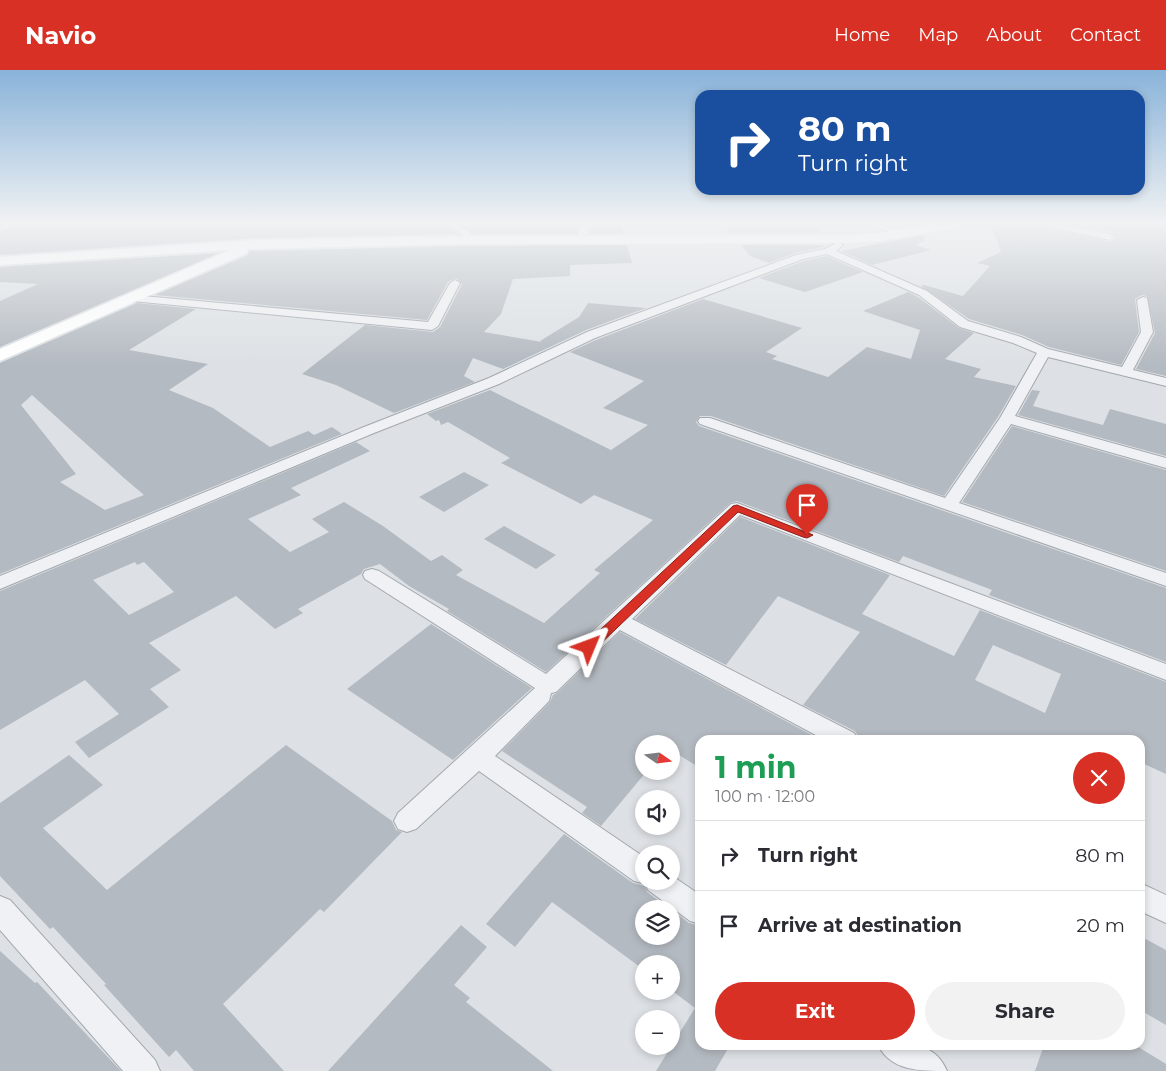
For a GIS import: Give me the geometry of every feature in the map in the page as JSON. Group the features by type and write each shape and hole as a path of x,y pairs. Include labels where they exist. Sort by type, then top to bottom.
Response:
{"main road":[{"path":"0,356 195,271"}],"street":[{"path":"0,583 369,430 494,381 591,335 763,271"},
{"path":"873,271 923,293 964,324 1017,340 1044,352 1166,382"},
{"path":"132,298 432,326 455,283"},
{"path":"1126,372 1147,332 1143,300"},
{"path":"948,506 1007,418 1044,352"},
{"path":"1007,418 1166,464"},
{"path":"705,421 1166,580"},
{"path":"372,575 548,686 737,508 1166,672"},
{"path":"617,620 836,735"},
{"path":"407,821 478,757 541,695"},
{"path":"478,757 635,866"},
{"path":"671,890 695,907"},
{"path":"1145,899 1166,910"},
{"path":"0,909 144,1071"},
{"path":"901,1050 932,1071"}],"building":[{"path":"0,271 178,271 0,347 0,301 38,284 0,282"},
{"path":"211,271 570,271 570,276 513,279 501,314 484,332 542,342 540,341 579,317 588,303 646,308 586,330 503,369 473,358 464,376 475,382 394,413 336,385 302,374 365,325 433,332 440,327 462,284 456,278 448,282 427,320 155,295"},
{"path":"778,271 863,272 805,292 759,278"},
{"path":"986,271 1166,271 1166,376 1136,369 1155,333 1147,296 1142,295 1135,299 1139,332 1121,365 1049,347 1022,335 969,319 921,286 924,285 963,296"},
{"path":"908,292 918,297 959,328 974,333 945,359 981,369 974,377 1016,386 998,417 944,496 711,416 700,416 696,422 699,426 1166,588 1166,662 989,595 992,590 903,556 899,562 737,501 730,503 546,672 447,611 449,609 409,586 380,564 364,569 361,574 298,609 303,613 275,629 236,596 149,643 181,670 150,689 169,707 89,758 75,742 119,714 85,680 0,730 0,591 356,442 370,451 291,488 301,495 248,519 290,552 329,532 312,519 344,502 383,526 431,561 442,555 463,570 456,575 544,623 600,573 594,570 653,520 594,495 581,504 501,463 510,458 448,422 441,425 439,420 436,421 427,414 490,390 611,450 648,425 603,408 644,381 570,352 596,340 703,299 802,328 766,352 777,356 772,359 828,377 867,347 911,359 920,330 863,311","holes":["135,562 137,565 144,562 174,592 129,615 93,580"]},
{"path":"137,303 196,309 129,350 208,364 169,390 213,408 270,447 308,431 314,435 332,427 342,434 0,574 0,363","holes":["32,395 144,495 105,510 60,482 76,474 21,405"]},
{"path":"1032,390 1040,391 1033,406 1103,425 1110,409 1166,424 1166,456 1018,415"},
{"path":"1012,426 1166,470 1166,571 962,502"},
{"path":"464,472 489,485 444,512 419,497"},
{"path":"740,517 890,575 862,614 954,656 980,610 1166,682 1166,774 1145,764 1145,735 857,735 855,731 803,705 860,632 778,596 726,665 635,619","holes":["993,645 1061,674 1045,713 975,680"]},
{"path":"504,526 556,555 536,569 484,539"},
{"path":"431,624 532,688 453,760 347,689"},
{"path":"620,632 812,735 695,735 695,765 680,756 680,735 635,735 635,780 639,780 601,826 582,813 587,807 502,751 550,702 553,695"},
{"path":"286,745 392,821 396,830 402,832 324,912 320,909 223,1004 284,1071 194,1071 176,1050 169,1057 104,985 106,984 53,927 50,929 0,876 0,803 69,755 103,785 43,828 107,890"},
{"path":"564,834 635,884 635,890 646,890 658,900 635,900 635,945 680,945 680,916 689,923 695,925 695,1008 680,997 680,955 635,955 635,963 552,902 515,947 486,924"},
{"path":"461,925 487,947 454,985 470,998 466,1002 553,1071 328,1071"},
{"path":"1145,939 1166,950 1166,1025 1145,1013"},
{"path":"0,951 35,983 37,982 121,1071 0,1071"},
{"path":"695,1008 695,1050 727,1050 715,1071 656,1071 666,1055 680,1055 680,1032"},
{"path":"1042,1050 1143,1050 1166,1064 1166,1071 1035,1071"}],"route":[{"path":"589,647 737,508 807,535"}]}
